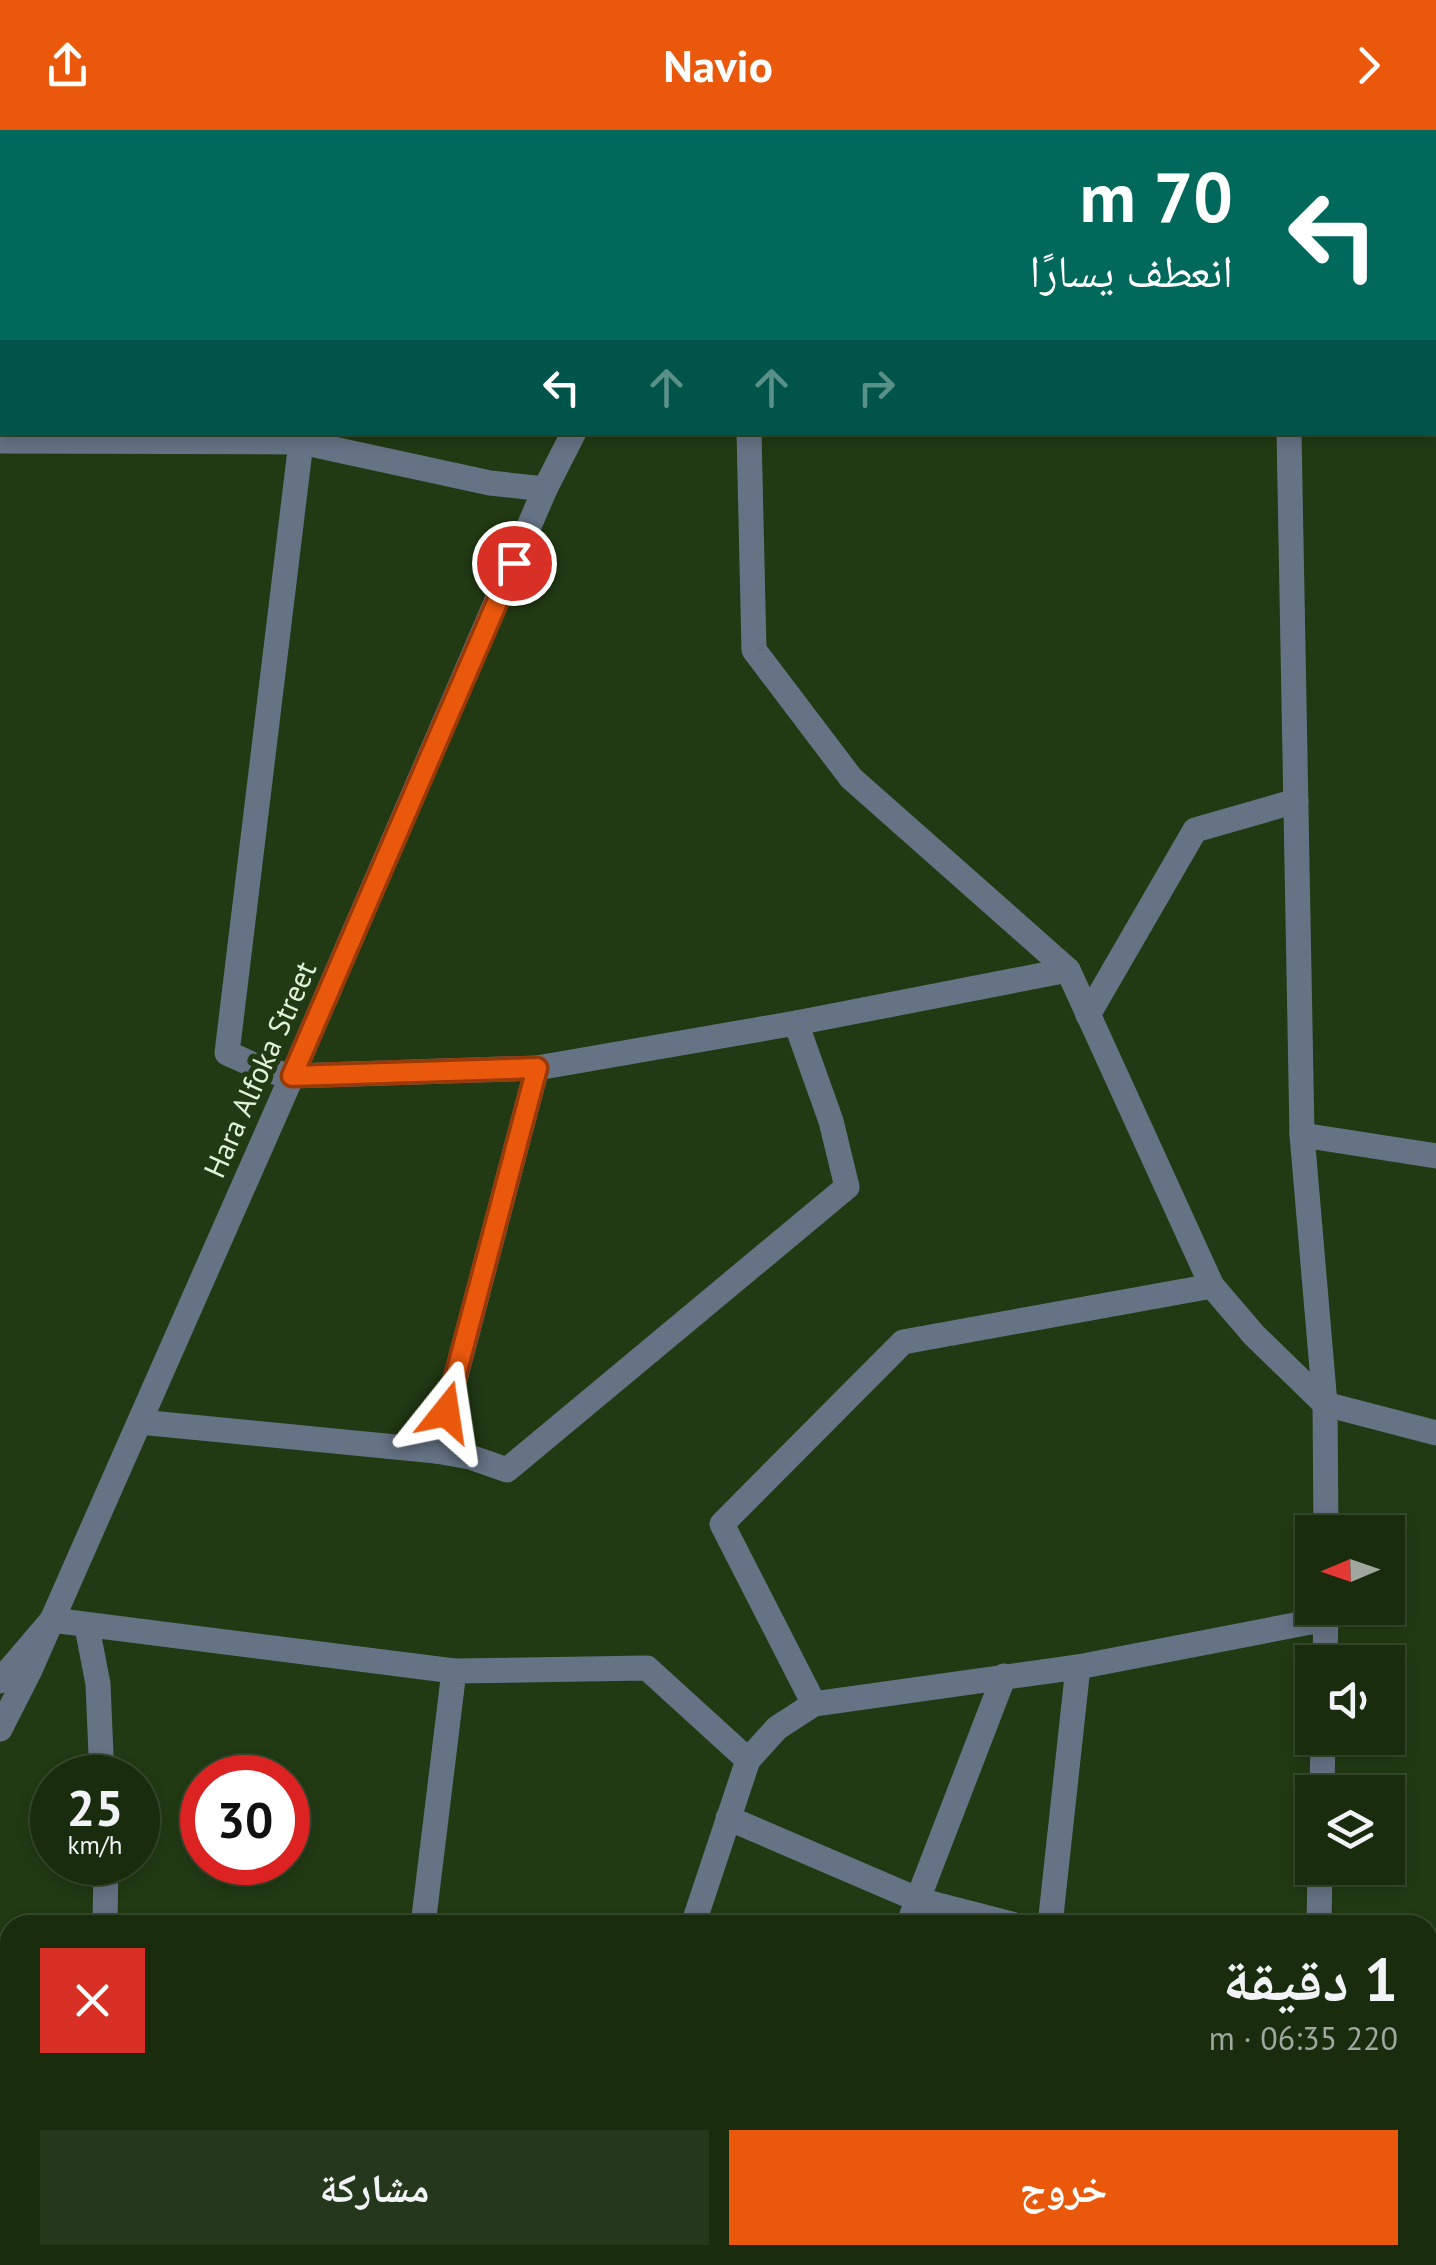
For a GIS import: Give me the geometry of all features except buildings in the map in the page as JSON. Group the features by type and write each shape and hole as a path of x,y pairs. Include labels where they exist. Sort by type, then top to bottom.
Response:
{"street":[{"name":"Hara Alfoka Street","path":"0,1729 140,1422 545,490 572,435"},
{"path":"748,435 754,650 851,778 1068,970 1212,1286 1254,1336 1326,1404 1436,1433"},
{"path":"1289,435 1302,1135 1326,1404 1326,1515"},
{"path":"0,441 301,442 490,483 545,490"},
{"path":"301,442 227,1053 265,1070 292,1076 537,1068 1068,970"},
{"path":"1088,1015 1194,830 1296,801"},
{"path":"140,1422 436,1451 507,1470 847,1187 831,1121 796,1023"},
{"path":"436,1451 537,1068"},
{"path":"1302,1135 1436,1156"},
{"path":"814,1704 722,1524 903,1342 1212,1286"},
{"path":"0,1681 52,1620 454,1671 647,1668 748,1760"},
{"path":"696,1915 748,1760 777,1728 814,1704 1078,1667 1295,1620"},
{"path":"87,1627 98,1684 101,1755"},
{"path":"1051,1915 1078,1667"},
{"path":"424,1915 454,1671"},
{"path":"912,1915 1004,1676"},
{"path":"728,1818 919,1900 977,1915"},
{"path":"106,1885 106,1915"},
{"path":"1319,1915 1320,1885"}],"route":[{"path":"446,1412 537,1068 292,1076 514,563"}]}
